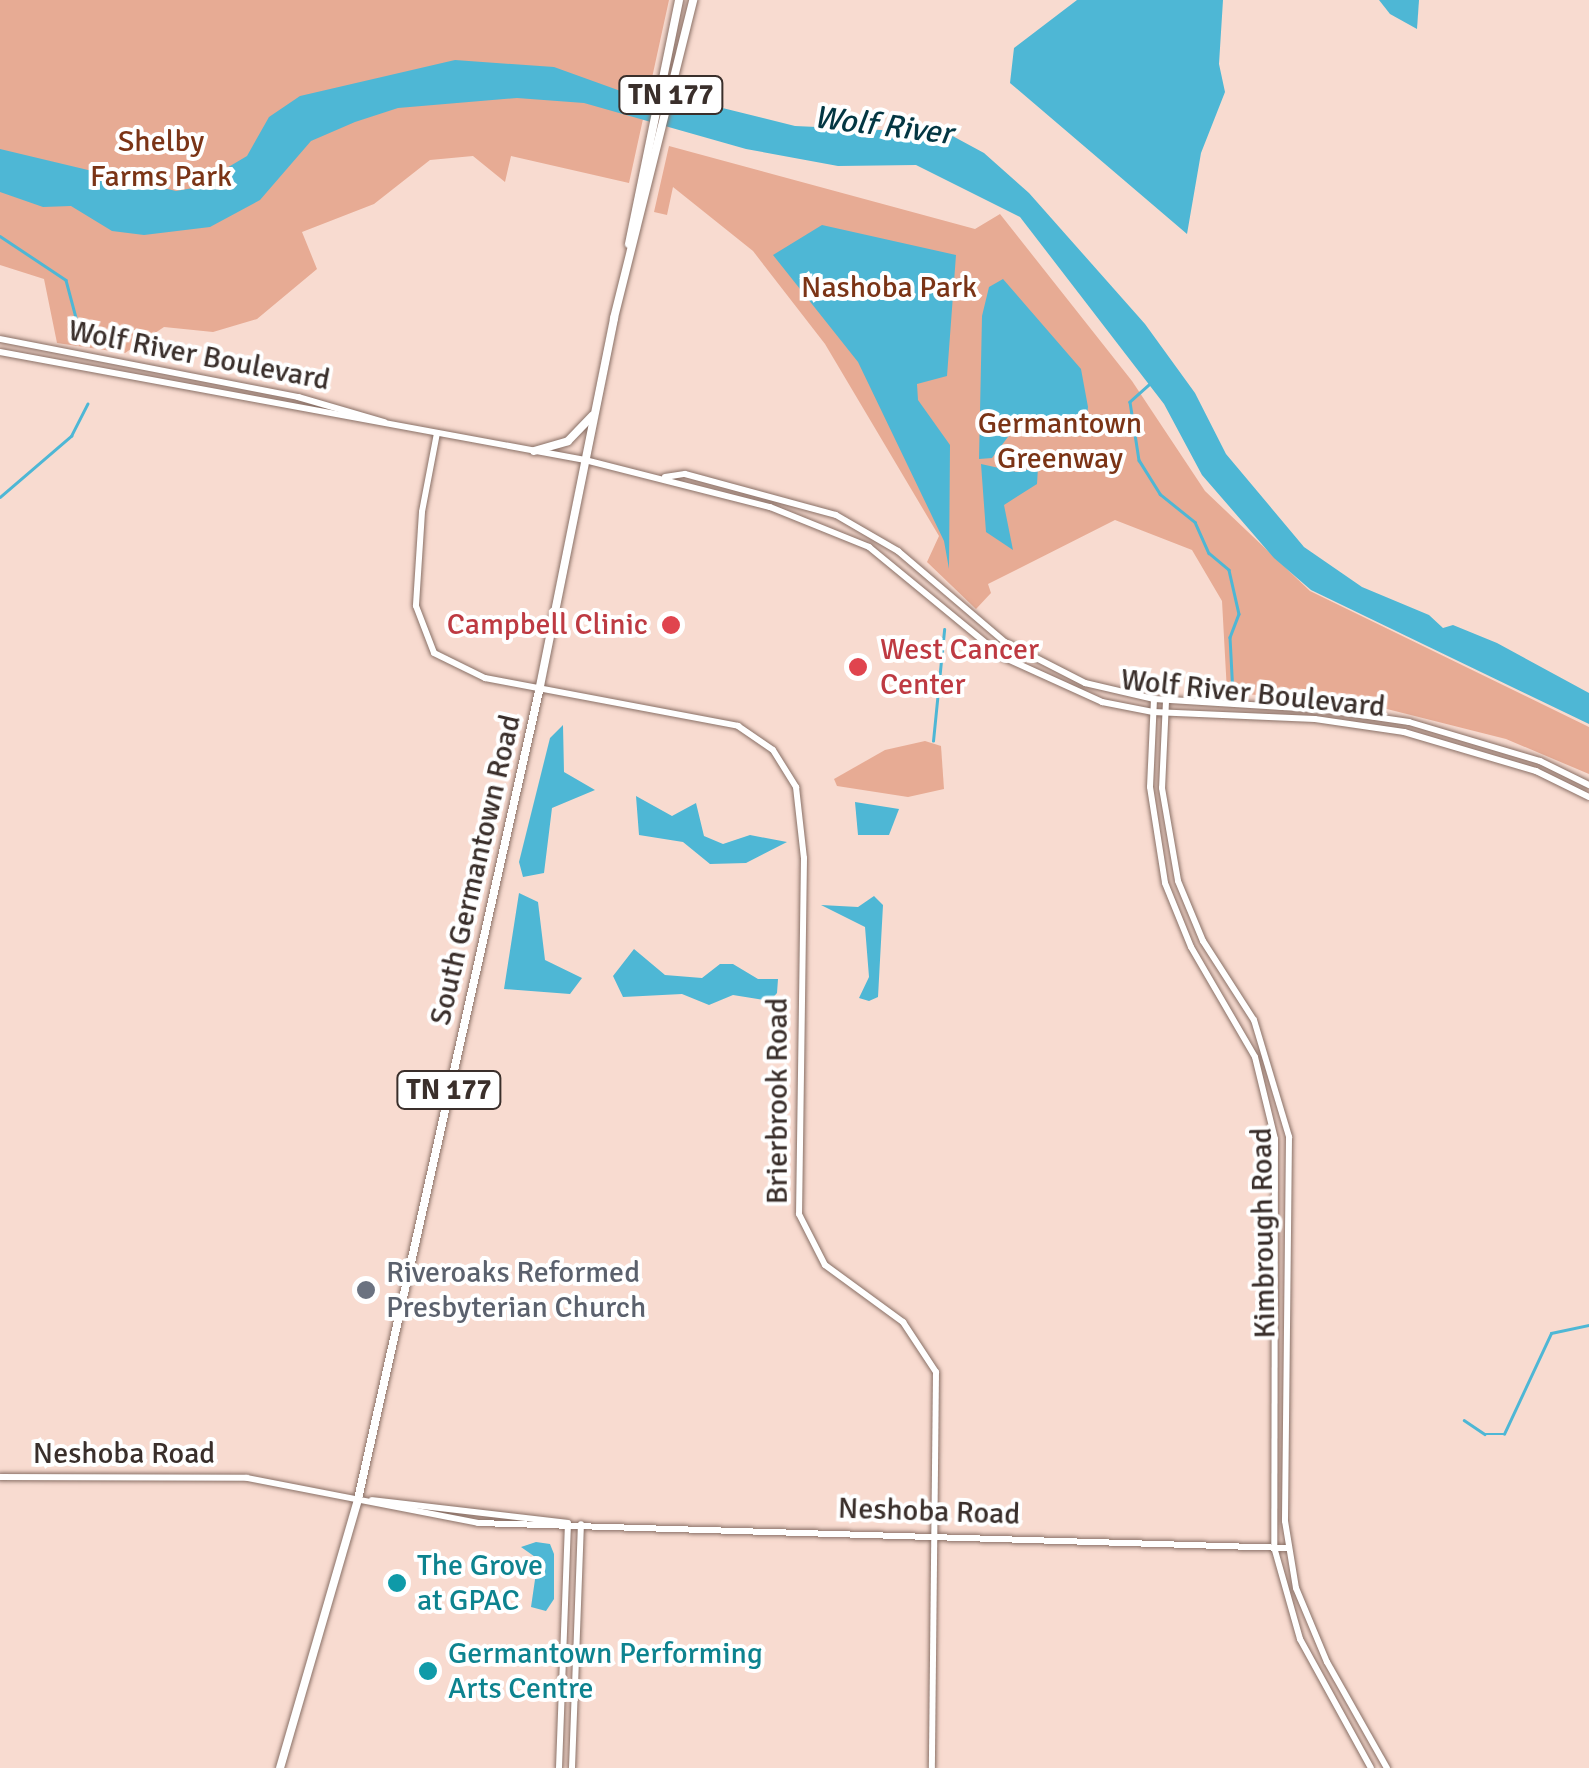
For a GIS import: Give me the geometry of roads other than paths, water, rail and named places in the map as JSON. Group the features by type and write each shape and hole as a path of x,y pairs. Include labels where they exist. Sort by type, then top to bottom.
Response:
{"main road":[{"name":"South Germantown Road","path":"280,1768 362,1500 539,691 625,268 636,188 678,0"},
{"name":"South Germantown Road","path":"625,268 650,191 693,0"},
{"path":"534,451 568,441 594,412"}],"street":[{"name":"Wolf River Boulevard","path":"0,340 358,410 387,423"},
{"name":"Wolf River Boulevard","path":"0,352 358,423 387,423 664,477 833,528 896,565 1003,657 1056,685 1153,712 1315,719 1404,732 1536,772 1589,797"},
{"name":"Brierbrook Road","path":"437,432 422,512 418,624 434,653 452,668 539,691 738,726 762,738 789,771 804,826 799,1214 825,1265 902,1322 936,1372 932,1768"},
{"name":"Wolf River Boulevard","path":"664,477 704,478 836,515 898,551 1004,642 1040,664 1154,700 1409,722 1540,762 1589,784"},
{"name":"Kimbrough Road","path":"1154,700 1152,812 1165,883 1191,947 1255,1057 1275,1139 1274,1547 1300,1639 1371,1768"},
{"name":"Kimbrough Road","path":"1166,701 1164,811 1178,881 1203,941 1261,1037 1289,1137 1288,1548 1305,1616 1387,1768"},
{"name":"Neshoba Road","path":"0,1477 230,1477 478,1522 1288,1548"},
{"path":"559,1768 568,1524"},
{"path":"572,1768 581,1524"}],"water":[{"path":"1077,0 1223,0 1219,64 1225,92 1201,153 1187,234 1010,83 1014,48"},
{"path":"1379,0 1419,0 1417,29 1390,14"},
{"path":"455,60 554,67 640,98 686,99 795,126 947,133 984,153 1029,193 1145,324 1195,393 1226,454 1304,547 1362,587 1429,615 1443,628 1453,625 1497,643 1589,693 1589,724 1311,590 1274,558 1202,475 1164,404 1020,217 916,165 838,166 746,149 584,103 517,98 398,108 355,122 311,141 260,200 210,227 144,235 112,231 71,206 43,207 0,192 0,149 176,191 193,188 247,156 269,117 300,96"},
{"path":"822,225 956,255 947,376 917,384 918,400 950,445 949,569 944,541 858,362 773,255"},
{"path":"1003,279 1081,369 1088,407 1086,421 1069,429 1017,425 992,458 979,459 982,316 989,287"},
{"path":"981,464 1017,472 1038,467 1037,484 1004,505 1013,550 986,532"},
{"path":"563,725 564,772 595,790 552,808 544,873 523,877 519,862 550,738"},
{"path":"636,796 672,816 696,803 704,836 723,844 750,835 787,842 746,863 710,864 683,842 639,835"},
{"path":"855,802 899,809 889,835 858,835"},
{"path":"519,893 538,902 545,960 582,978 570,994 504,989"},
{"path":"874,896 883,905 878,997 869,1001 859,998 869,977 865,927 821,905 858,907"},
{"path":"634,949 665,975 702,978 720,964 733,964 758,979 778,979 777,993 770,1001 733,995 709,1005 682,994 623,997 613,976"},
{"path":"536,1542 550,1544 554,1554 554,1599 546,1611 531,1607 538,1559 521,1547"}],"waterway":[{"path":"0,236 66,280 82,340"},
{"path":"1150,384 1130,402 1139,460 1160,494 1195,522 1209,553 1229,570 1239,614 1230,637 1233,694"},
{"path":"0,497 71,436 87,404"},
{"path":"933,741 944,630"},
{"path":"1464,1420 1485,1434 1504,1434 1551,1333 1589,1325"}],"place":[{"name":"Campbell Clinic","path":"671,625"},
{"name":"West Cancer Center","path":"858,667"},
{"name":"Riveroaks Reformed Presbyterian Church","path":"366,1290"},
{"name":"The Grove at GPAC","path":"397,1583"},
{"name":"Germantown Performing Arts Centre","path":"428,1671"}],"water label":[{"name":"Wolf River","path":"883,126"}],"park label":[{"name":"Shelby Farms Park","path":"161,159"},
{"name":"Nashoba Park","path":"889,288"},
{"name":"Germantown Greenway","path":"1060,441"}]}
